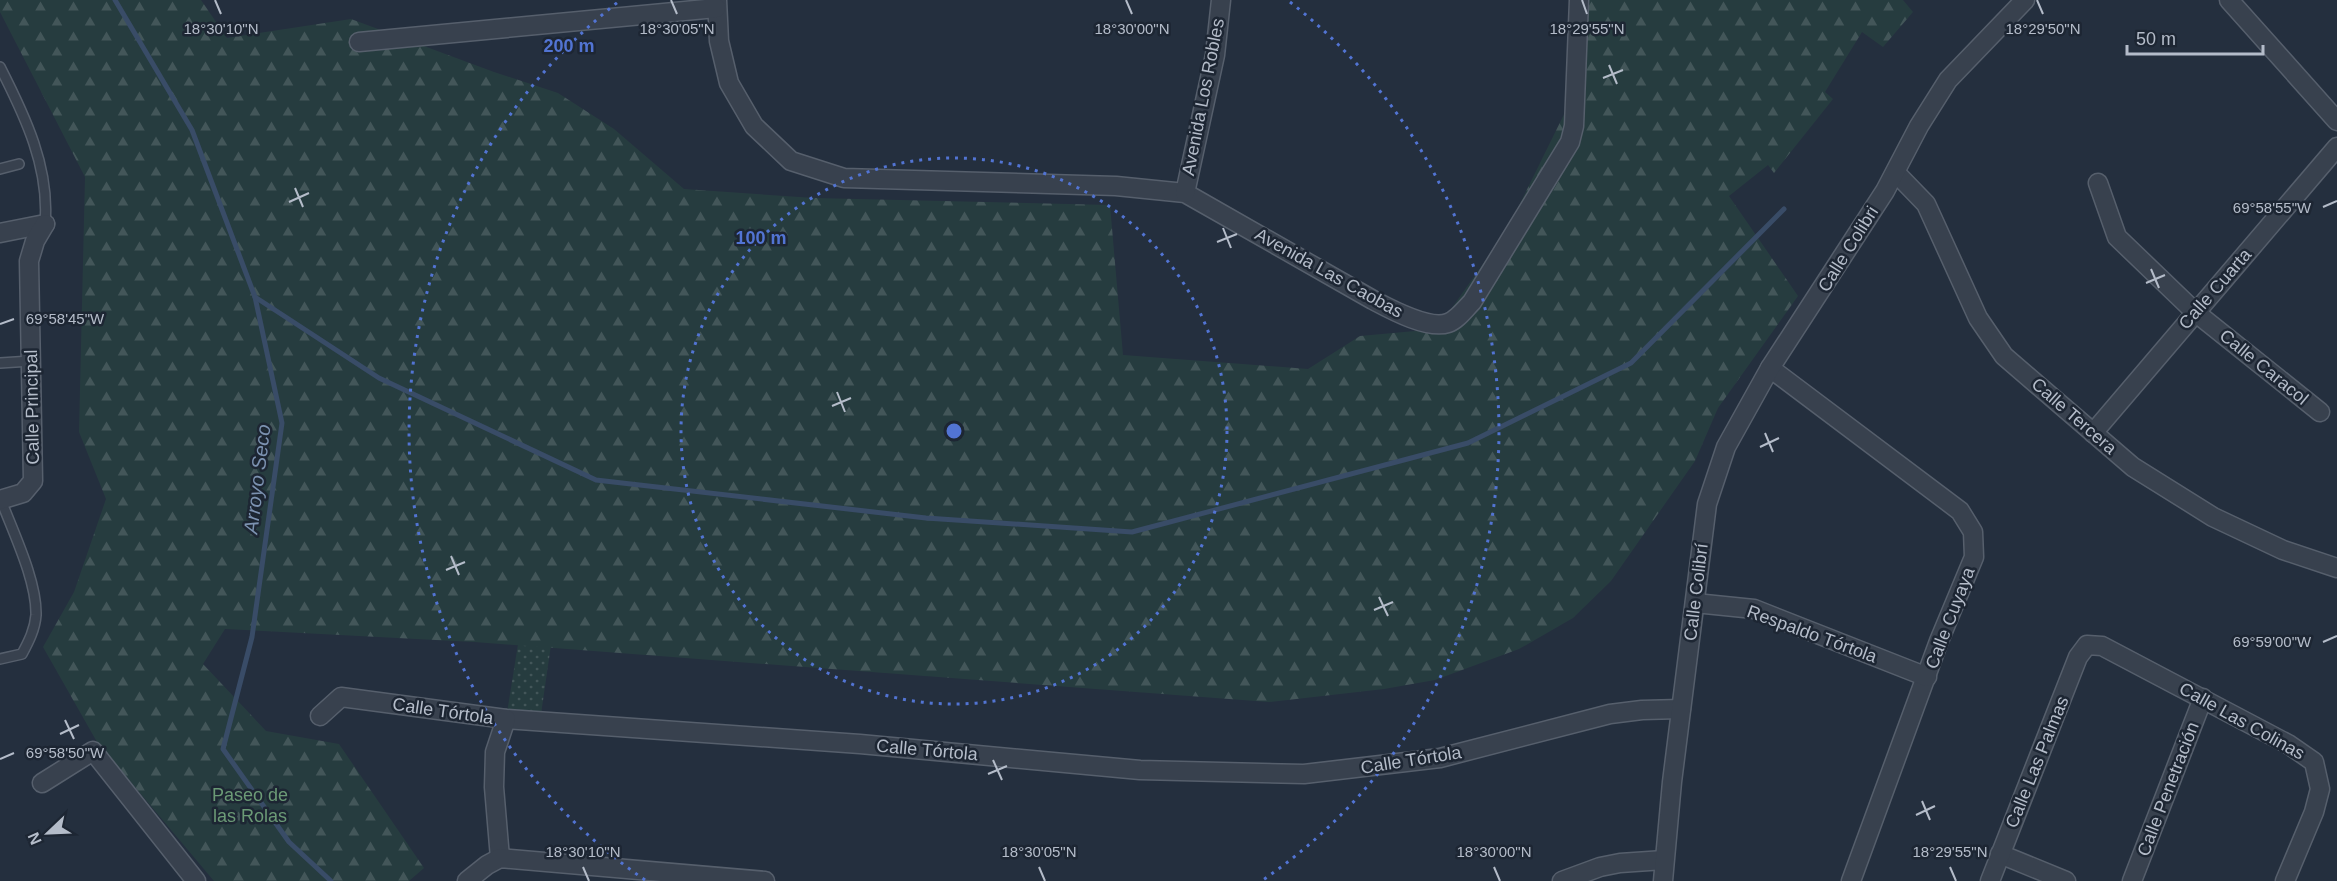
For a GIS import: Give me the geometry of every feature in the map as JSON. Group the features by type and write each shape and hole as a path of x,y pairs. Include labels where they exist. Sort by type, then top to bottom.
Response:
{"street":[{"name":"Avenida Los Robles","path":"1185,193 1215,55 1221,0"},
{"name":"Avenida Las Caobas","path":"716,4 719,41 729,82 754,126 791,161 844,178 1116,186 1185,193 1398,313 1429,323 1447,324 1472,302 1570,142 1574,126 1579,0"},
{"name":"Calle Colibri","path":"1798,324 1896,173 1919,126 1948,80 2025,0"},
{"path":"2229,0 2337,121"},
{"path":"359,42 716,4"},
{"name":"Calle Cuarta","path":"2093,433 2337,147"},
{"name":"Calle Tercera","path":"1896,173 1926,204 1978,318 2004,356 2133,467 2213,517 2283,550 2337,568"},
{"name":"Calle Caracol","path":"2098,183 2118,237 2195,312 2320,412"},
{"path":"0,233 45,224"},
{"name":"Calle Principal","path":"0,500 24,493 33,481 29,261 35,241 45,224"},
{"name":"Calle Colibrí","path":"1663,881 1681,709 1707,504 1726,447 1770,368 1798,324"},
{"name":"Calle Cuyaya","path":"1770,368 1960,512 1973,532 1974,557 1939,641 1851,881"},
{"name":"Respaldo Tórtola","path":"1695,603 1754,609 1927,677"},
{"name":"Calle Las Colinas","path":"2087,645 2102,646 2203,698 2288,744 2314,762 2320,789 2285,881"},
{"name":"Calle Las Palmas","path":"1990,881 2078,657 2087,645"},
{"name":"Calle Tórtola","path":"320,717 341,697 506,719 860,744 1140,770 1304,774 1440,758 1610,714 1681,709"},
{"name":"Calle Penetración","path":"2132,881 2203,698"},
{"path":"500,858 494,787 495,752 506,719"},
{"path":"42,783 93,751 196,881"},
{"path":"2000,854 2066,881"},
{"path":"467,881 500,858 765,881"},
{"path":"1562,881 1620,862 1664,860"}],"lane":[{"path":"0,67 25,115 45,181 47,202 45,224"},
{"path":"0,169 19,164"},
{"path":"0,363 31,361"},
{"path":"0,500 30,577 36,614 31,639 22,654 0,659"}],"green space":[{"name":"Paseo de las Rolas","path":"0,0 201,0 227,38 351,19 558,93 614,129 684,189 814,198 1110,205 1123,355 1308,369 1360,336 1437,329 1507,230 1576,90 1584,0 1903,0 1913,12 1883,47 1862,32 1825,92 1833,99 1774,173 1768,165 1729,196 1798,296 1718,408 1695,461 1611,581 1573,618 1519,649 1435,680 1384,689 1269,702 474,642 225,629 203,664 266,731 339,744 424,868 409,881 214,881 97,742 43,647 74,592 106,499 79,432 85,177 0,12"},
{"path":"519,638 551,645 540,721 506,719"}],"waterway":[{"name":"Arroyo Seco","path":"115,0 192,130 255,297 282,423 252,637 223,749 289,842 331,881"},
{"path":"255,297 379,378 596,480 926,518 1132,532 1468,443 1631,363 1784,209"}]}
